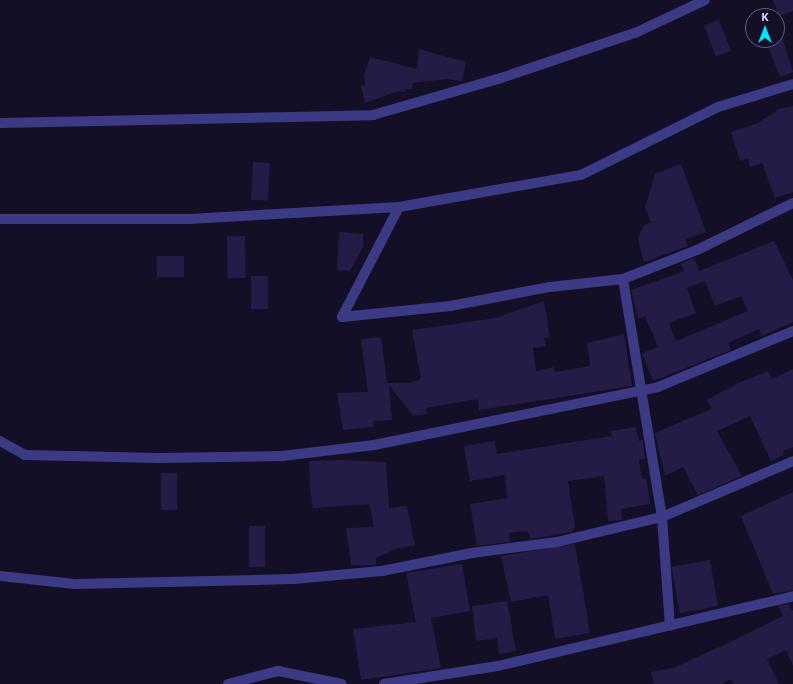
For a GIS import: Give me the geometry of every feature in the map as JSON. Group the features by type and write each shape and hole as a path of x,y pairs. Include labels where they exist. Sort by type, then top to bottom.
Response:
{"street":[{"path":"0,123 373,115 501,78 635,33 705,0"},
{"path":"0,219 189,219 399,207 580,174 718,107 793,84"},
{"path":"399,207 342,317 450,306 550,287 623,279 696,250 793,203"},
{"path":"623,279 662,517 670,626"},
{"path":"0,441 25,455 282,456 374,445 640,389 658,387 793,330"},
{"path":"0,576 75,584 293,579 382,571 472,553 557,542 662,517 793,461"},
{"path":"384,684 498,666 793,596"},
{"path":"228,684 278,671 342,684"}],"building":[{"path":"773,0 793,0 793,11 785,14 785,8 776,8"},
{"path":"719,20 731,51 716,57 704,26"},
{"path":"785,47 793,72 780,77 768,48"},
{"path":"419,49 466,62 462,81 446,79 413,83 412,89 405,89 406,92 398,91 365,103 361,86 365,85 364,75 370,57 417,69"},
{"path":"793,106 793,192 775,198 762,163 750,167 748,159 740,161 731,132 758,123 779,109"},
{"path":"253,162 270,163 268,201 251,200"},
{"path":"681,164 706,232 685,239 688,246 644,262 638,239 643,226 651,222 645,208 655,174"},
{"path":"339,232 363,234 363,247 350,271 337,270"},
{"path":"227,236 245,236 246,278 228,278"},
{"path":"774,241 793,280 793,322 762,336 759,329 728,343 731,350 653,381 642,353 658,347 645,316 638,319 631,290 684,271 681,263 694,258 699,271","holes":["705,281 715,306 741,296 748,311 676,341 669,323 696,313 687,288"]},
{"path":"157,256 184,256 184,277 157,277"},
{"path":"251,276 268,276 268,309 251,309"},
{"path":"544,301 550,337 544,338 546,346 533,348 536,371 554,367 555,372 590,366 587,343 624,334 632,386 479,410 478,399 426,408 427,414 413,416 389,385 392,420 373,421 374,427 343,430 337,393 368,392 361,339 381,337 387,383 411,383 421,379 412,330 495,318"},
{"path":"793,369 793,447 783,451 784,455 771,461 750,416 717,431 742,476 698,495 683,467 665,476 655,433 711,409 707,400 736,384 768,371 772,379"},
{"path":"636,427 639,441 643,439 645,459 639,460 642,479 646,478 650,504 621,509 622,520 608,521 604,476 568,481 575,527 572,532 531,539 527,531 509,533 510,542 477,546 470,504 507,498 505,475 470,481 464,446 495,441 497,454 612,436 611,431"},
{"path":"338,460 386,462 389,508 407,506 415,546 398,548 376,558 376,565 351,565 346,528 374,527 369,504 313,508 310,490 309,461"},
{"path":"161,473 177,473 177,510 161,510"},
{"path":"793,492 793,590 773,594 741,516"},
{"path":"249,526 265,526 265,567 249,567"},
{"path":"575,544 590,633 555,639 548,595 511,602 501,556"},
{"path":"710,560 718,606 680,613 672,567"},
{"path":"462,564 470,611 431,618 441,668 361,680 353,629 416,622 406,573"},
{"path":"507,601 516,651 499,654 497,638 476,641 472,606"},
{"path":"788,604 793,611 793,666 786,650 767,659 779,684 734,684 731,679 721,684 654,684 651,672 674,668 783,616 778,606"}]}
